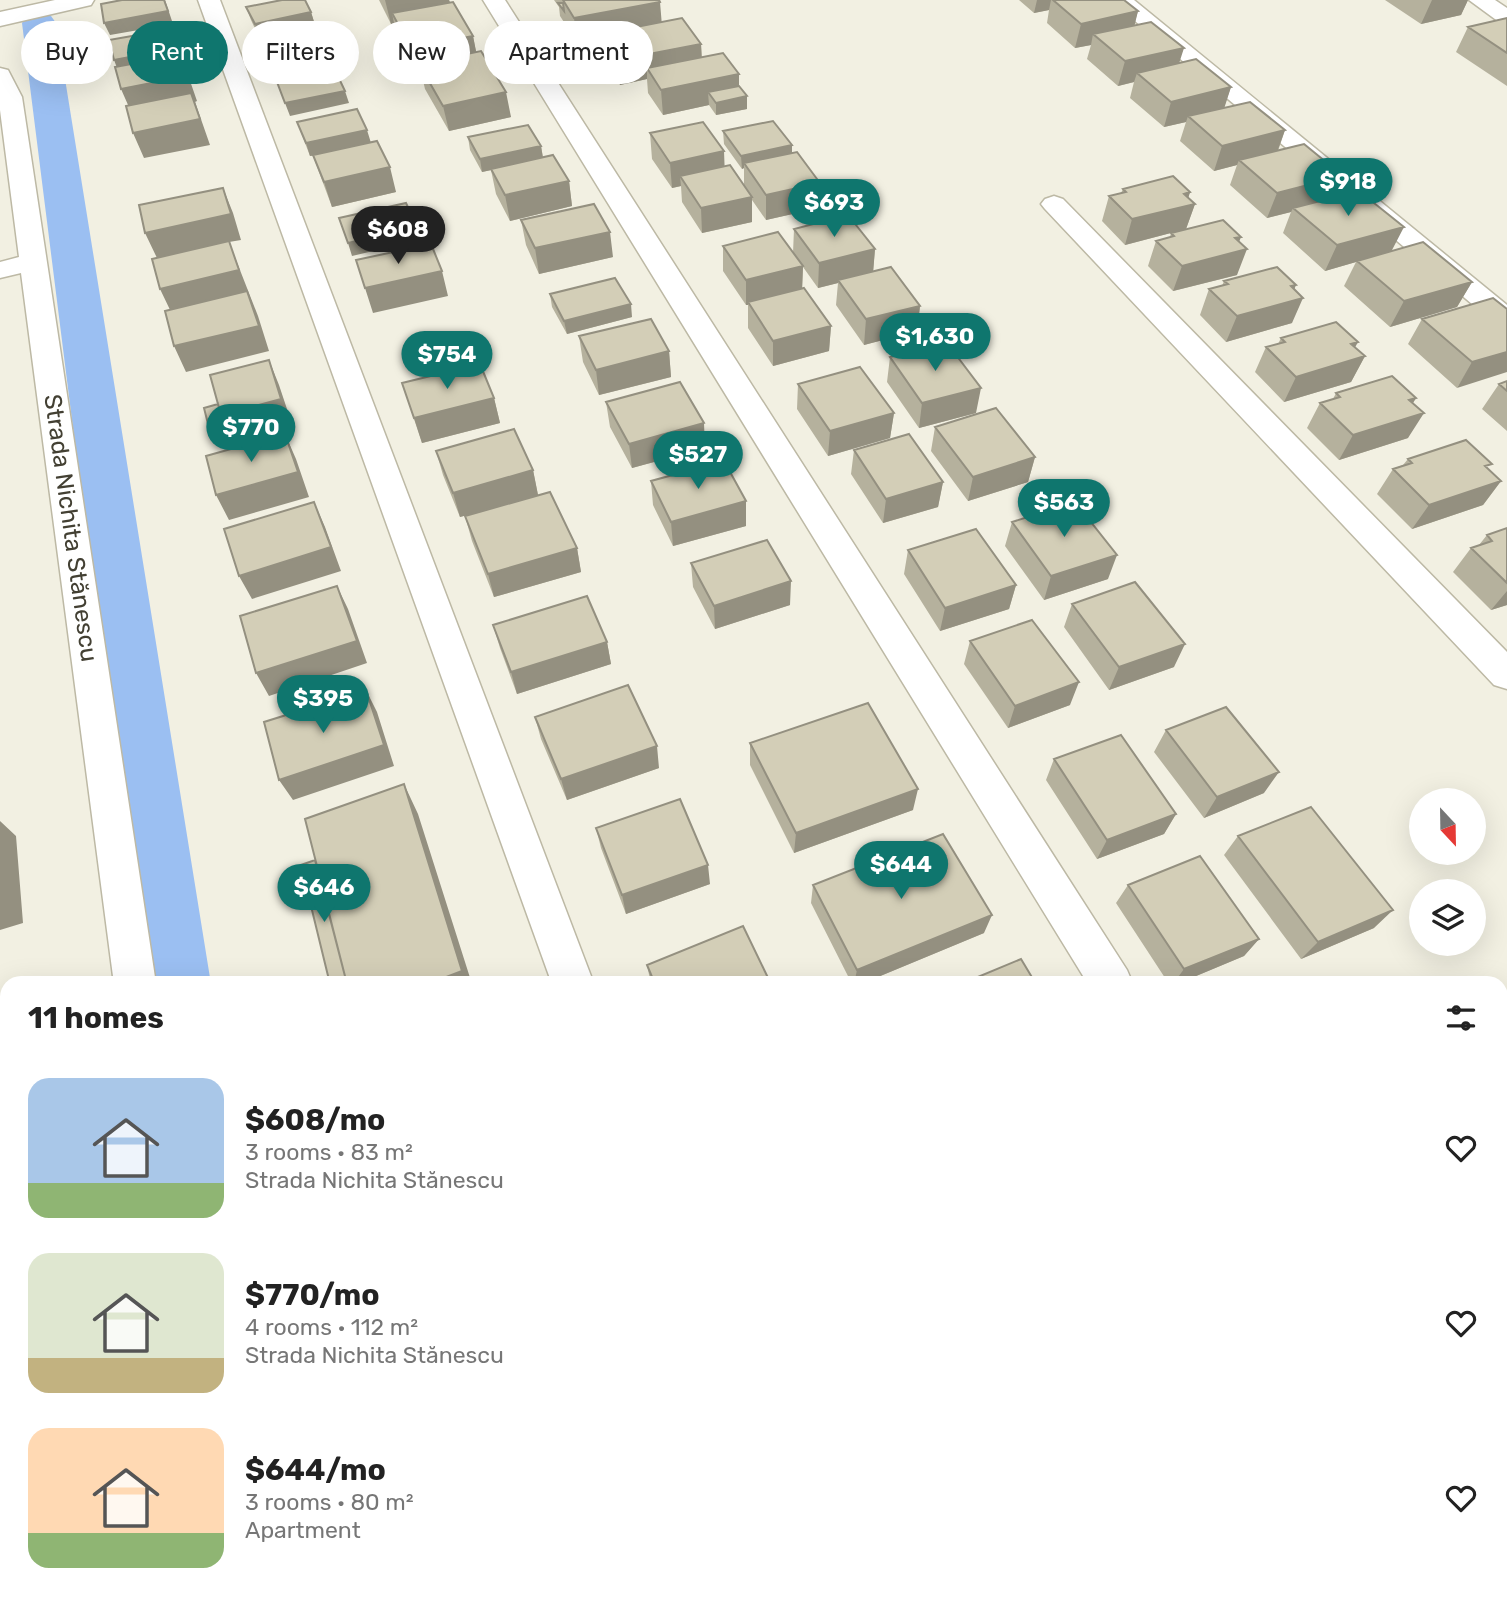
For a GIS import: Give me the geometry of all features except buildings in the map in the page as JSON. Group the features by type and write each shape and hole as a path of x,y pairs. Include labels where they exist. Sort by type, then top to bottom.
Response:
{"street":[{"path":"0,19 82,0"},
{"path":"209,0 570,976"},
{"path":"494,0 1107,976"},
{"path":"1121,0 1507,319"},
{"path":"1480,0 1507,17"},
{"name":"Strada Nichita Stănescu","path":"0,75 10,97 134,976"},
{"path":"1054,204 1507,675"},
{"path":"0,270 33,262"}],"waterway":[{"path":"48,84 176,976"}]}
